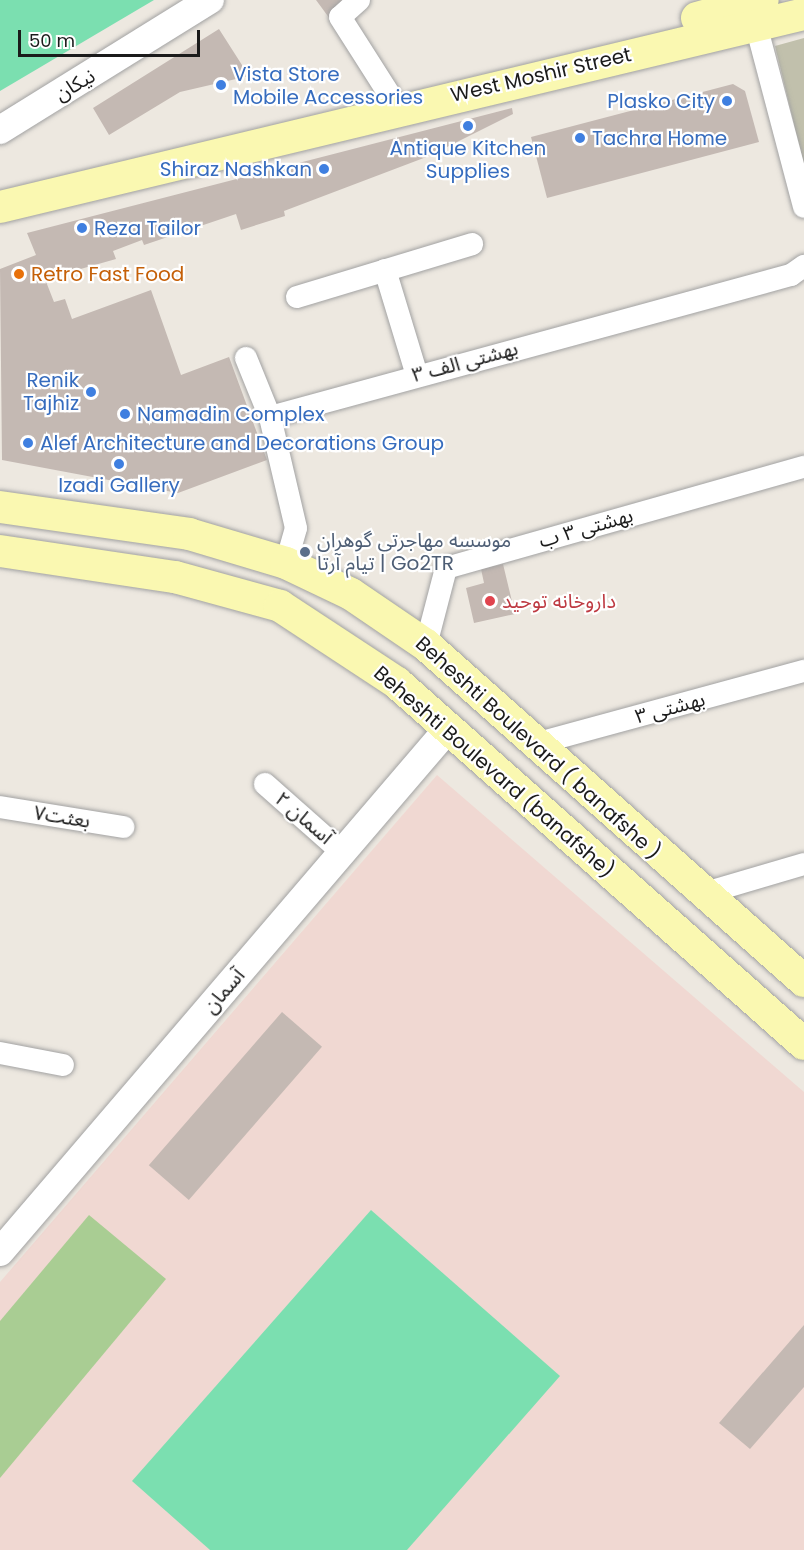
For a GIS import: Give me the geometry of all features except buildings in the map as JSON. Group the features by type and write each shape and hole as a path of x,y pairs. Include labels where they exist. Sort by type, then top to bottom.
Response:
{"main road":[{"name":"West Moshir Street","path":"0,207 759,13"},
{"name":"West Moshir Street","path":"0,190 389,94 759,13 804,14"},
{"name":"Beheshti Boulevard ( banafshe )","path":"0,507 189,534 286,563 351,594 426,645 702,894 802,978"},
{"name":"Beheshti Boulevard (banafshe)","path":"0,551 175,577 280,606 398,683 447,730 804,1044"}],"street":[{"name":"نیکان","path":"0,130 210,0"},
{"path":"359,0 340,17 389,94"},
{"path":"759,13 804,207"},
{"path":"297,297 472,244"},
{"name":"بهشتی الف ۳","path":"270,417 417,375 791,275 804,266"},
{"path":"386,270 417,375"},
{"path":"246,358 270,417 296,528 286,563"},
{"name":"بهشتی ۳ ب","path":"426,645 446,568 804,467"},
{"name":"بهشتی ۳","path":"535,744 804,671"},
{"name":"آسمان","path":"4,1242 343,853 447,730"},
{"name":"۲ آسمان","path":"265,784 343,853"},
{"name":"بعثت۷","path":"0,807 123,827"},
{"path":"702,894 804,864"},
{"path":"0,1053 63,1065"}],"shaded area":[{"path":"804,38 804,165 775,46"},
{"path":"437,775 804,1092 804,1550 0,1550 0,1282"}],"green space":[{"path":"0,0 154,0 0,91"},
{"path":"371,1210 560,1376 407,1550 210,1550 132,1481"},
{"path":"89,1215 166,1279 0,1478 0,1321"}],"place":[{"name":"Vista Store Mobile Accessories","path":"221,85"},
{"name":"Plasko City","path":"727,101"},
{"name":"Antique Kitchen Supplies","path":"468,126"},
{"name":"Tachra Home","path":"580,138"},
{"name":"Shiraz Nashkan","path":"324,169"},
{"name":"Reza Tailor","path":"82,228"},
{"name":"Retro Fast Food","path":"19,274"},
{"name":"Renik Tajhiz","path":"91,392"},
{"name":"Namadin Complex","path":"125,414"},
{"name":"Alef Architecture and Decorations Group","path":"28,443"},
{"name":"Izadi Gallery","path":"119,464"},
{"name":"موسسه مهاجرتی گوهران تیام آرتا | Go2TR","path":"305,552"},
{"name":"داروخانه توحید","path":"490,601"}]}
